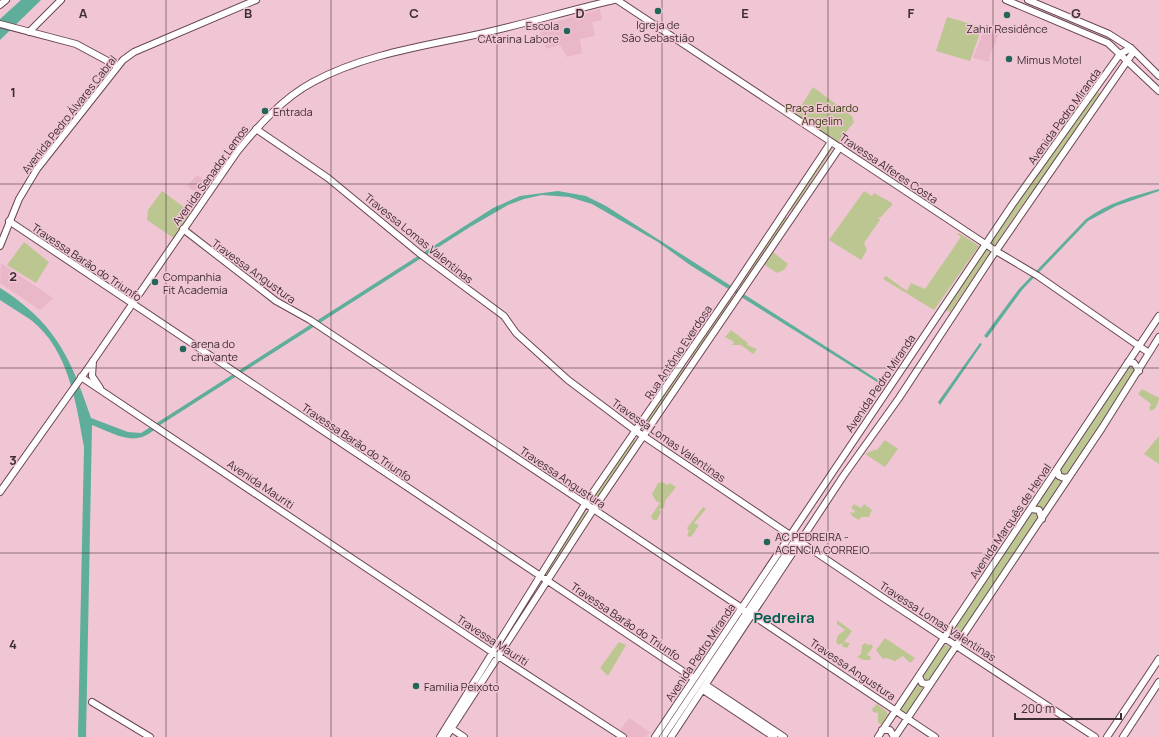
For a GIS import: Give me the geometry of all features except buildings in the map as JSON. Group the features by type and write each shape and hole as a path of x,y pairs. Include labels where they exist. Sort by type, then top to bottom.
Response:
{"street":[{"path":"0,5 6,0"},
{"path":"26,31 61,0"},
{"name":"Avenida Pedro Álvares Cabral","path":"0,246 26,187 37,169 117,66 134,52 256,0"},
{"name":"Avenida Senador Lemos","path":"0,492 237,152 256,129 287,100 313,82 373,58 504,28 616,0"},
{"name":"Travessa Alferes Costa","path":"616,0 996,251 1038,276 1149,353"},
{"path":"1006,0 1099,39 1120,54 1159,91"},
{"path":"1028,0 1105,32 1131,49 1159,76"},
{"path":"0,24 76,44 117,66"},
{"name":"Avenida Pedro Miranda","path":"663,737 796,539 987,245 1120,54 1131,49 1132,54 1113,84 996,251 899,398 796,539"},
{"path":"1136,69 1143,60"},
{"path":"1104,78 1104,85 1113,84"},
{"path":"1092,94 1101,92 1101,100"},
{"name":"Travessa Lomas Valentinas","path":"256,129 328,178 423,256 504,316 516,333 568,380 636,431 1095,737"},
{"name":"Rua Antônio Everdosa","path":"446,737 449,727 486,662 585,504 735,286 831,142"},
{"name":"Rua Antônio Everdosa","path":"440,737 449,727 499,656 593,510 840,147"},
{"name":"Travessa Barão do Triunfo","path":"9,223 131,306 693,680"},
{"name":"Travessa Angustura","path":"183,229 276,302 316,324 450,412 593,510 935,737"},
{"name":"Avenida Marquês de Herval","path":"878,737 1159,316"},
{"path":"882,730 890,730 894,737 1042,519 1139,371 1159,337 1153,335 1150,329"},
{"path":"93,360 92,376 100,389"},
{"path":"1128,362 1134,363 1139,371"},
{"path":"80,378 100,389"},
{"name":"Avenida Mauriti","path":"100,389 353,558"},
{"path":"1057,470 1059,476 1064,478 1069,477"},
{"path":"1031,509 1039,510 1042,519"},
{"name":"Travessa Mauriti","path":"353,558 492,652 623,737"},
{"name":"Avenida Pedro Miranda","path":"655,737 693,680 747,611"},
{"name":"Avenida Pedro Miranda","path":"671,737 704,688 747,611"},
{"path":"1107,737 1159,659"},
{"path":"486,662 491,662 492,666"},
{"path":"919,676 922,683 926,684 931,682"},
{"path":"1123,737 1159,682"},
{"path":"704,688 774,737"},
{"path":"704,688 784,737"},
{"path":"92,702 150,737"},
{"path":"449,727 464,737"}],"shaded area":[{"path":"21,0 41,0 0,40 0,19"},
{"name":"Escola CAtarina Labore","path":"600,9 602,20 592,22 595,36 580,39 582,53 567,57 560,45 546,49 538,27"},
{"path":"984,30 999,34 989,58 990,62 973,58"},
{"path":"197,175 206,181 198,194 187,186"},
{"path":"1159,189 1159,191 1116,206 1088,221 1022,290 987,338 984,336 1019,289 1086,219 1112,204"},
{"path":"558,191 586,196 606,206 886,385 885,387 690,265 658,242 592,204 569,197 542,195 524,199 508,205 470,227 157,427 149,434 141,437 126,438 92,425 86,737 78,737 84,447 78,413 69,378 54,346 44,332 31,320 0,300 0,288 34,314 56,340 65,354 79,384 91,418 128,432 141,433 493,208 520,196"},
{"path":"1,263 53,298 40,310 0,283"},
{"path":"980,343 982,344 940,405 938,402"},
{"path":"629,718 650,732 646,737 629,737 619,731"}],"green space":[{"path":"947,17 982,27 970,61 936,51"},
{"name":"Praça Eduardo Angelim","path":"813,87 852,116 854,122 838,143 795,116"},
{"path":"1097,92 1101,93 1100,100 1018,211 950,312 944,309 1094,94"},
{"path":"830,146 833,148 792,211 788,208"},
{"path":"162,191 195,215 175,239 147,220 148,210"},
{"path":"864,191 872,196 874,193 892,203 892,205 880,218 877,217 880,220 864,243 867,250 861,260 829,240"},
{"path":"783,215 788,219 742,288 737,285"},
{"path":"959,233 979,246 934,310 883,279 886,276 907,291 911,283 925,289 961,237 957,234"},
{"path":"24,242 49,262 36,283 7,265"},
{"path":"773,252 788,264 784,270 777,273 765,265 761,265"},
{"path":"730,295 735,298 693,359 689,356"},
{"path":"731,330 748,343 747,345 757,349 753,354 741,345 732,345 734,342 725,337"},
{"path":"1129,364 1137,368 1068,476 1062,477 1059,469"},
{"path":"682,367 686,368 644,430 640,428"},
{"path":"1142,389 1159,397 1157,405 1151,411 1149,408 1151,404 1138,394"},
{"path":"1159,436 1159,464 1144,454"},
{"path":"633,438 637,442 596,501 593,498"},
{"path":"885,440 898,449 885,467 865,454 877,450"},
{"path":"1056,473 1065,480 1042,513 1032,508"},
{"path":"662,482 668,485 670,483 676,487 665,501 664,508 659,509 661,512 657,520 653,520 651,516 660,503 656,501 652,494 658,483"},
{"path":"854,504 861,508 864,504 872,510 869,517 861,517 859,520 852,516 850,512 854,513 855,511 851,508"},
{"path":"703,507 706,509 694,523 699,525 691,537 687,536 689,531 687,528"},
{"path":"1034,510 1040,515 957,640 948,634 1031,511"},
{"path":"584,511 586,513 549,578 541,574"},
{"path":"837,620 852,631 844,642 850,643 847,648 842,646 843,643 839,645 836,642 838,635 845,630 837,624"},
{"path":"885,638 915,658 910,663 903,656 895,661 887,658 883,659 876,650"},
{"path":"619,642 626,645 608,676 600,668"},
{"path":"866,643 868,645 871,644 873,647 867,655 871,657 870,660 863,660 857,657 861,654 862,645"},
{"path":"942,643 951,648 929,680 925,681 921,677"},
{"path":"917,681 924,686 906,714 899,709"},
{"path":"877,704 887,712 888,715 881,725 878,722 878,713 873,712 872,709"}],"place":[{"name":"Igreja de São Sebastião","path":"658,11"},
{"name":"Zahir Residênce","path":"1007,15"},
{"name":"Escola CAtarina Labore","path":"567,31"},
{"name":"Mimus Motel","path":"1009,59"},
{"name":"Entrada","path":"265,111"},
{"name":"Companhia Fit Academia","path":"155,282"},
{"name":"arena do chavante","path":"183,349"},
{"name":"AC PEDREIRA - AGENCIA CORREIO","path":"767,542"},
{"name":"Familia Peixoto","path":"416,686"}],"district":[{"name":"Pedreira","path":"784,617"}]}
